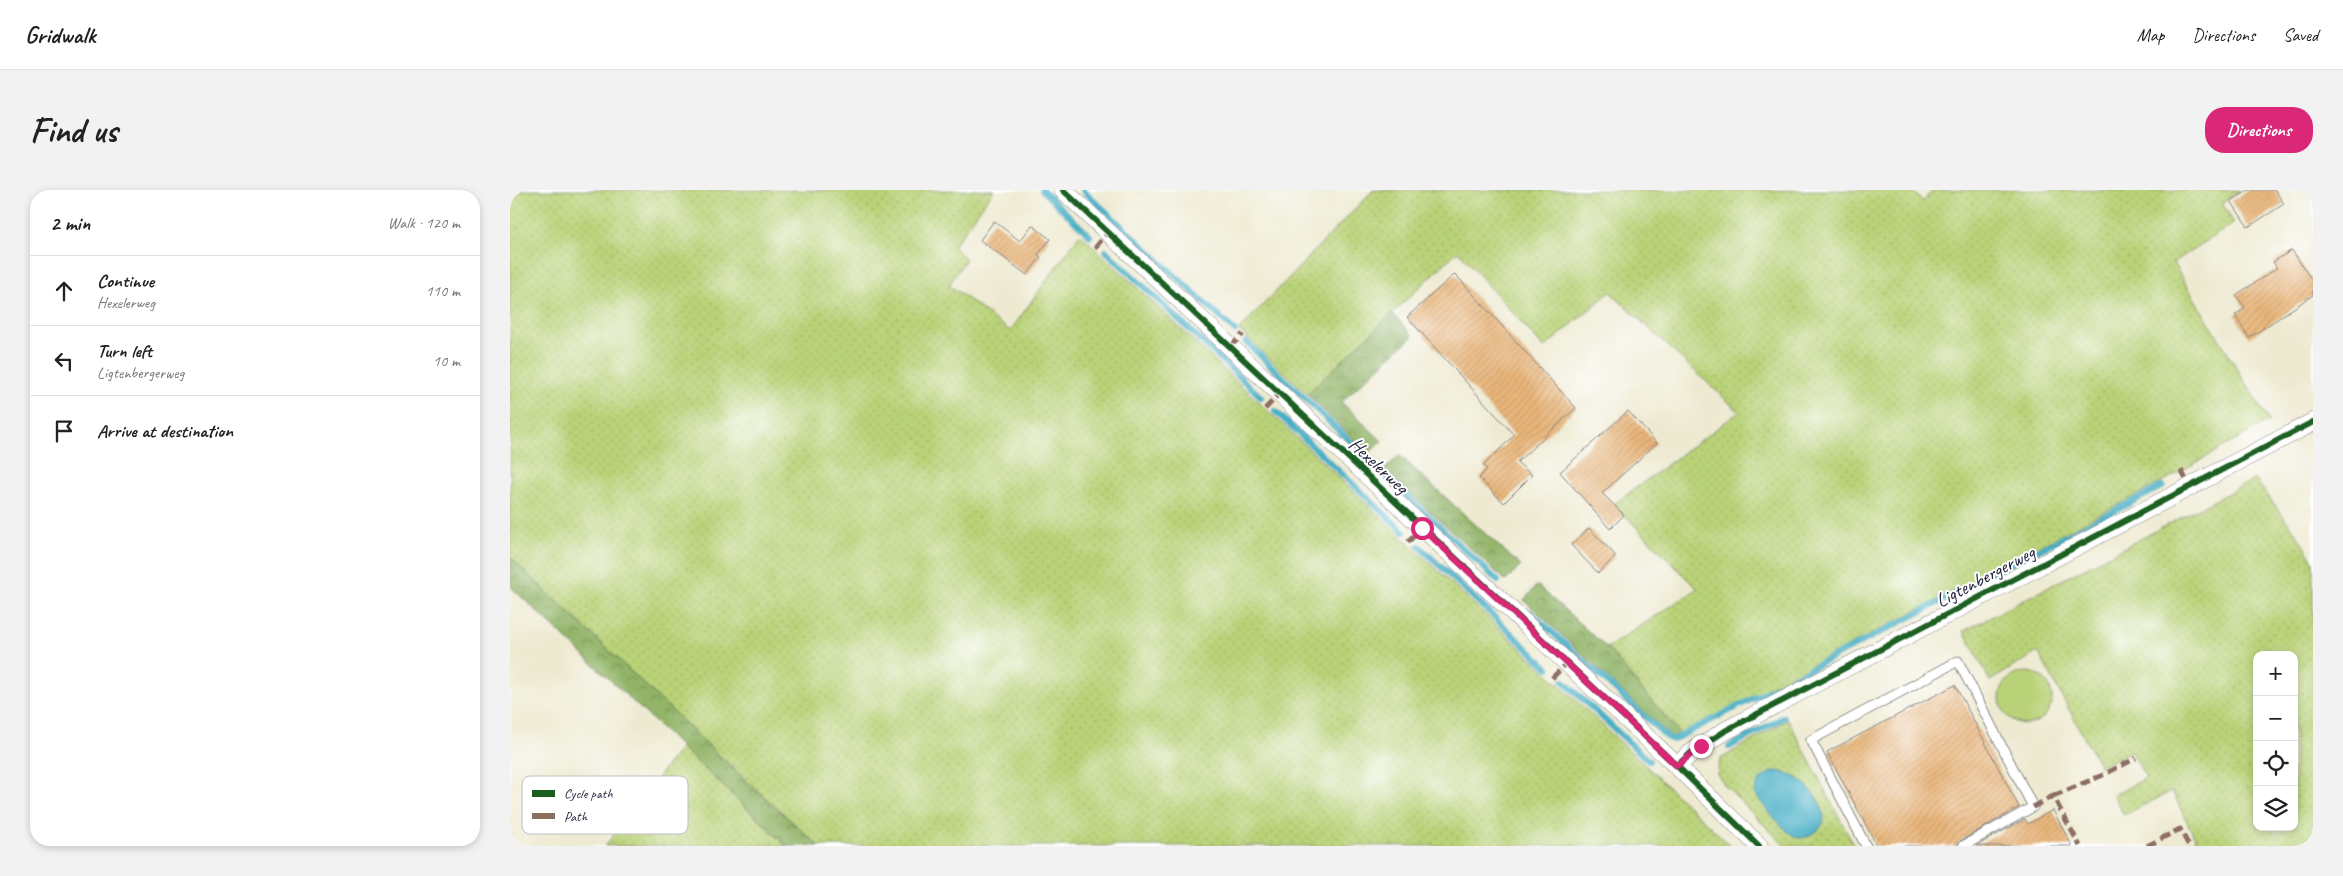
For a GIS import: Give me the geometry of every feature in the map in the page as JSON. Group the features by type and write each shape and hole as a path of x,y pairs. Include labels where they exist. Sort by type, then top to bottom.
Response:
{"street":[{"name":"Hexelerweg","path":"1063,190 1677,766 1759,846"},
{"name":"Ligtenbergerweg","path":"1677,766 1696,750 1726,732 2313,422"}],"lane":[{"path":"1866,846 1811,740 1958,661 2033,807 1963,846"}],"green space":[{"path":"510,190 994,190 953,247 966,259 949,285 1010,331 1080,234 1731,846 819,846 739,774 510,557"},
{"path":"1373,190 1911,190 1923,201 1933,190 2241,190 2222,203 2234,223 2173,263 2269,421 2164,481 1680,734 1607,648 1697,589 1614,504 1739,412 1610,292 1544,348 1458,251 1307,394 1239,330"},
{"path":"1392,313 1413,336 1341,402 1382,441 1368,454 1307,394"},
{"path":"1399,455 1521,566 1506,581 1384,470"},
{"path":"2255,479 2296,533 2313,561 2313,846 2199,846 2172,791 2124,815 2113,795 2146,778 2131,751 2100,767 2038,652 1990,681 1964,631"},
{"path":"510,557 739,774 819,846 787,846 510,586"},
{"path":"1537,585 1607,648 1680,734 1671,737 1524,600"},
{"path":"2026,672 2036,674 2044,680 2050,688 2052,698 2050,708 2044,716 2036,722 2026,724 2016,722 2008,716 2002,708 2000,698 2002,688 2008,680 2016,674"},
{"path":"1788,719 1854,846 1785,846 1725,786 1717,774 1720,759"},
{"path":"681,747 787,846 605,846 614,834 688,834 688,776 659,776"}],"water":[{"path":"1777,771 1792,775 1802,781 1820,803 1824,819 1821,826 1808,836 1800,838 1793,836 1764,807 1755,792 1762,778"}],"building":[{"path":"2249,190 2275,190 2284,204 2248,227 2231,201"},
{"path":"994,221 1020,241 1032,225 1050,239 1038,255 1041,257 1027,275 980,240"},
{"path":"2292,250 2313,282 2313,295 2249,338 2235,315 2245,308 2236,295 2277,268 2273,262"},
{"path":"1455,274 1576,408 1517,462 1532,475 1504,503 1479,478 1487,469 1483,466 1514,435 1407,317"},
{"path":"1628,411 1657,443 1602,493 1624,515 1610,529 1560,472"},
{"path":"1589,528 1616,556 1598,573 1571,545"},
{"path":"1955,685 2019,807 1960,841 1957,846 1877,846 1827,752"},
{"path":"2053,810 2072,846 1976,846 2025,819 2028,824"}],"waterway":[{"path":"1042,190 1090,236"},
{"path":"1083,190 1235,331"},
{"path":"1106,251 1261,397"},
{"path":"1246,342 1362,453"},
{"path":"1275,411 1404,532"},
{"path":"1385,476 1498,581"},
{"path":"1530,612 1668,738 1673,740 2163,486"},
{"path":"1419,546 1548,668"},
{"path":"1563,681 1649,761"},
{"path":"1729,747 1784,717"}],"marked path":[{"path":"1095,248 1108,232"},
{"path":"1230,347 1243,334"},
{"path":"1265,409 1279,394"},
{"path":"2181,470 2190,487"},
{"path":"1408,542 1422,528"},
{"path":"1552,678 1567,663"},
{"path":"2053,796 2103,775 2136,758"},
{"path":"2033,807 2053,796 2080,846"},
{"path":"2147,846 2180,829 2189,846"}],"cycle path":[{"path":"1063,190 1677,766 1759,846"},
{"path":"1677,766 1691,753 1725,731 2313,422"}],"route":[{"path":"1422,528 1677,766 1701,746"}]}
